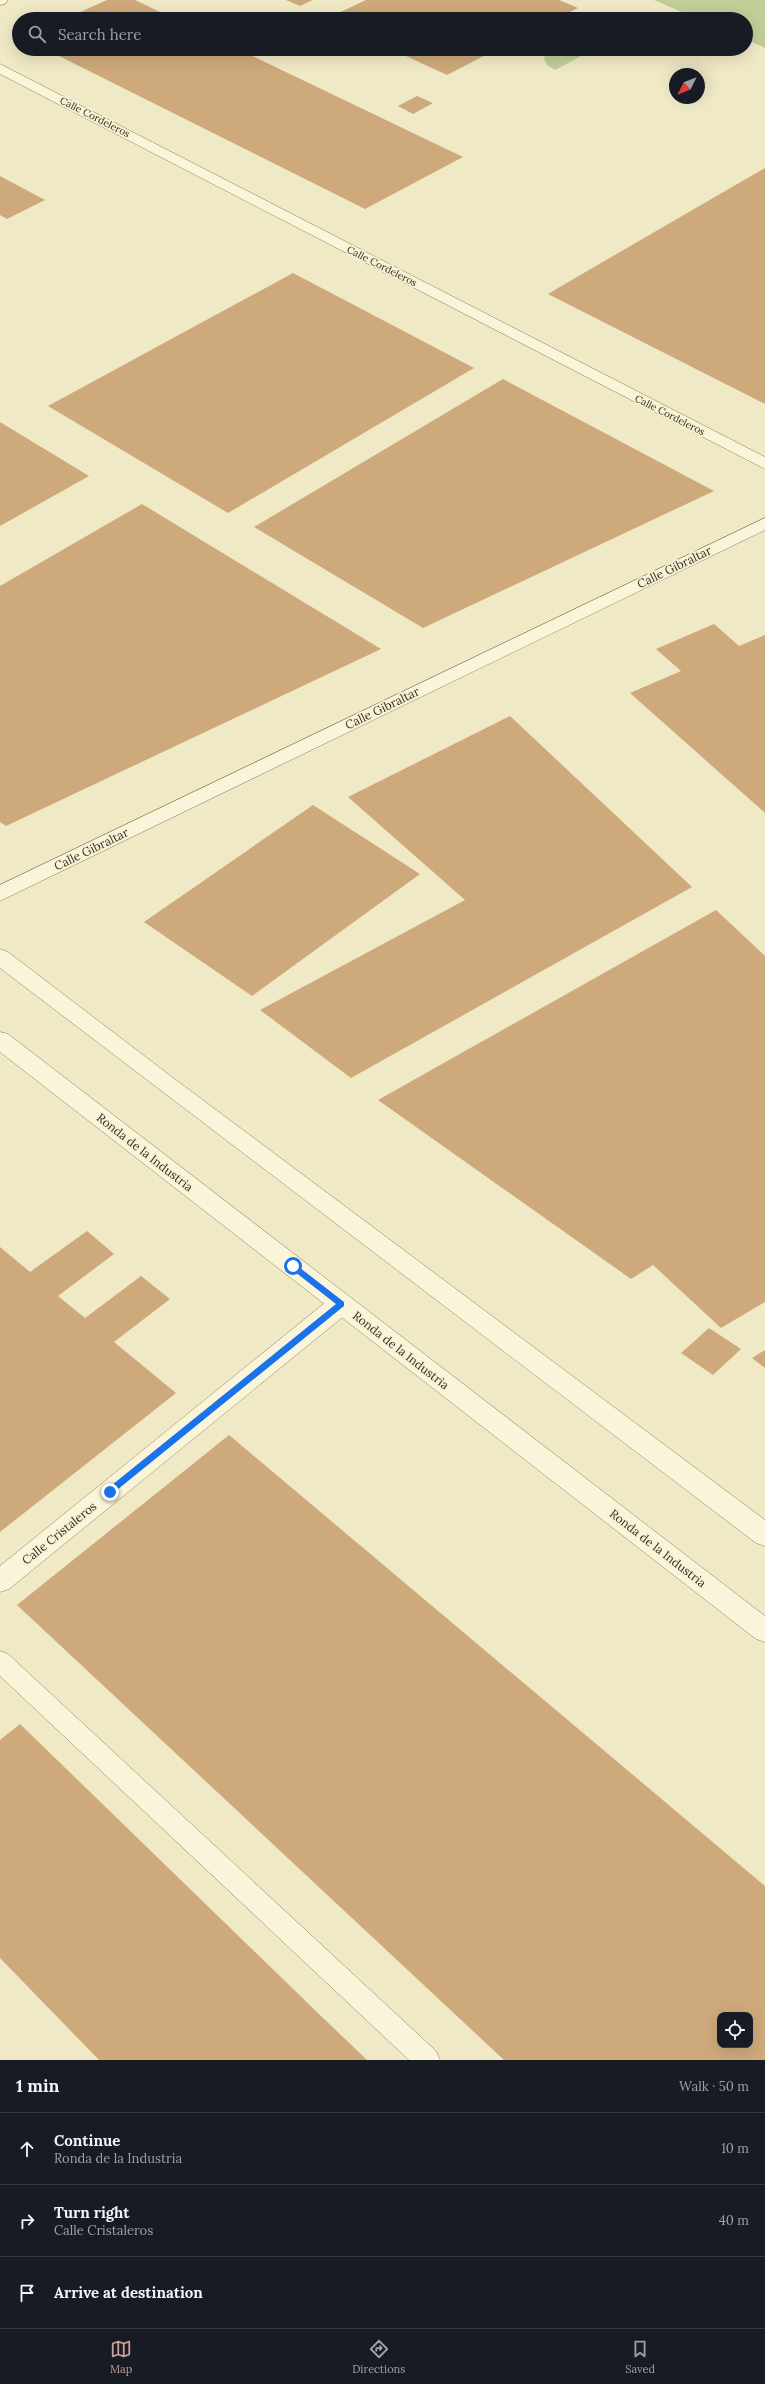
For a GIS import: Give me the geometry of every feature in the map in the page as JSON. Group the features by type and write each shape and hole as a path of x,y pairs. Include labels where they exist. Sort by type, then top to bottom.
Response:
{"street":[{"name":"Calle Cordeleros","path":"0,68 765,464"},
{"name":"Calle Gibraltar","path":"0,894 765,523"},
{"path":"0,957 160,1080 765,1535"},
{"name":"Ronda de la Industria","path":"0,1040 765,1630"},
{"name":"Calle Cristaleros","path":"0,1581 341,1304"}],"lane":[{"path":"0,1661 427,2060"}],"green space":[{"path":"654,0 765,0 765,48 753,42 753,12 682,12"},
{"path":"545,56 581,56 555,70 547,65 544,58"}],"building":[{"path":"107,0 135,0 160,12 80,12"},
{"path":"286,0 313,0 300,6"},
{"path":"366,0 559,0 578,8 570,12 341,12"},
{"path":"59,56 253,56 463,157 365,209"},
{"path":"406,56 484,56 447,75"},
{"path":"417,96 433,103 413,114 398,106"},
{"path":"765,168 765,404 548,294 582,274"},
{"path":"0,176 45,200 7,219 0,215"},
{"path":"293,273 474,368 228,513 48,406"},
{"path":"503,379 714,491 423,628 254,527"},
{"path":"0,422 89,476 0,526"},
{"path":"142,504 381,649 6,826 0,822 0,586"},
{"path":"714,624 739,646 765,635 765,813 630,693 681,671 656,649"},
{"path":"510,716 692,887 351,1078 260,1010 465,900 348,797"},
{"path":"313,805 420,874 252,996 144,922"},
{"path":"716,910 765,956 765,1302 721,1328 653,1265 631,1279 378,1100"},
{"path":"87,1231 114,1254 58,1296 85,1318 141,1276 170,1299 114,1342 176,1393 0,1532 0,1247 30,1272"},
{"path":"709,1328 741,1349 713,1375 681,1353"},
{"path":"765,1350 765,1368 752,1358"},
{"path":"229,1435 765,1886 765,2060 504,2060 17,1605"},
{"path":"20,1724 367,2060 99,2060 0,1958 0,1740"}],"route":[{"path":"110,1492 341,1304 293,1266"}]}
